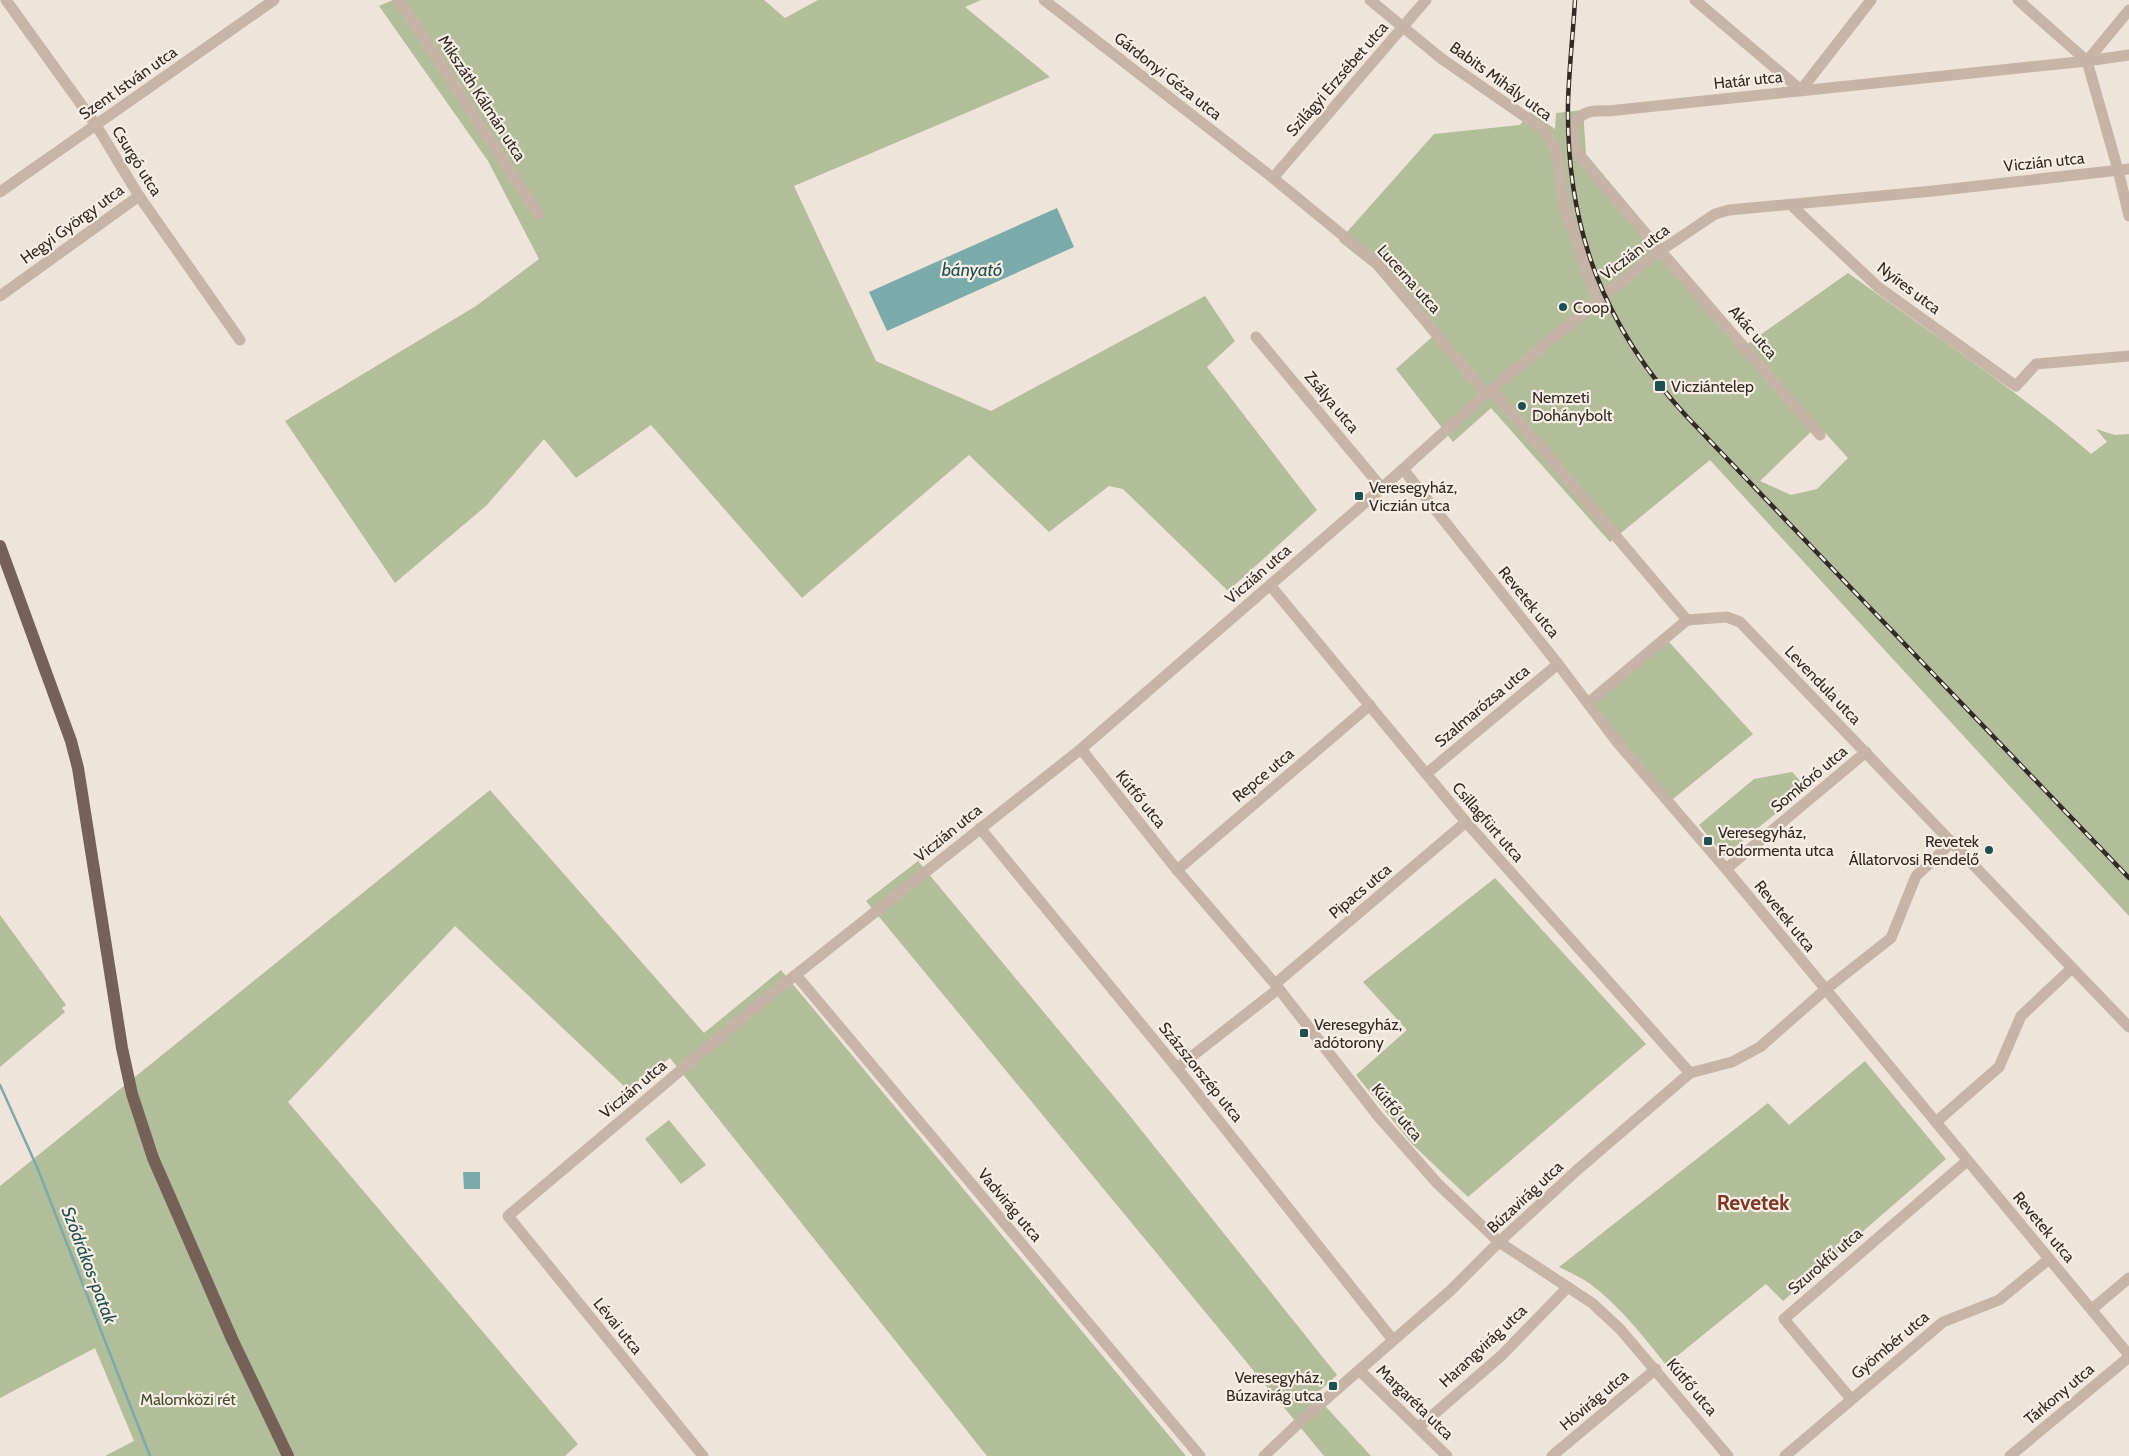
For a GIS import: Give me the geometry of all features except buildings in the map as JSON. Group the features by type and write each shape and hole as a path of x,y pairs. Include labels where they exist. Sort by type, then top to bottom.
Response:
{"main road":[{"path":"0,546 78,768 122,1048 132,1094 151,1151 188,1238 232,1339 288,1456"}],"street":[{"name":"Csurgó utca","path":"6,0 96,126 138,196 240,340"},
{"name":"Szent István utca","path":"0,192 274,0"},
{"name":"Mikszáth Kálmán utca","path":"400,0 538,214"},
{"name":"Gárdonyi Géza utca","path":"1044,0 1273,178"},
{"name":"Babits Mihály utca","path":"1370,0 1442,59 1543,129 1556,150 1565,208 1597,301"},
{"name":"Szilágyi Erzsébet utca","path":"1273,178 1426,0"},
{"path":"1695,0 1801,90 1871,0"},
{"path":"2018,0 2086,61 2124,170 2129,216"},
{"path":"2086,61 2129,10"},
{"name":"Határ utca","path":"1660,251 1576,150 1574,125 1576,120 1586,112 2129,55"},
{"name":"Viczián utca","path":"508,1216 764,1000 1081,749 1382,488 1489,392 1597,301 1660,251 1720,212 2124,170"},
{"name":"Lucerna utca","path":"1273,178 1379,265 1489,392"},
{"name":"Hegyi György utca","path":"0,296 138,196"},
{"name":"Nyíres utca","path":"1791,205 1878,287 2016,386 2036,364 2129,356"},
{"name":"Akác utca","path":"1660,251 1820,435"},
{"name":"Zsálya utca","path":"1256,337 1382,488"},
{"path":"1489,392 1687,620 1588,703"},
{"name":"Revetek utca","path":"1403,469 1558,664 1617,742 1726,869 2129,1356"},
{"name":"Csillagfürt utca","path":"1270,585 1466,822 1690,1073"},
{"name":"Levendula utca","path":"1687,620 1727,617 1740,622 2129,1027"},
{"name":"Szalmarózsa utca","path":"1426,774 1558,664"},
{"name":"Repce utca","path":"1177,870 1370,705"},
{"name":"Kútfő utca","path":"1081,749 1177,870 1276,987 1378,1116 1437,1182 1499,1242 1592,1303 1620,1329 1656,1369 1725,1455"},
{"name":"Somkóró utca","path":"1726,869 1866,752"},
{"name":"Pipacs utca","path":"1177,1068 1276,987 1466,822"},
{"name":"Százszorszép utca","path":"980,828 1177,1068 1393,1340"},
{"name":"Búzavirág utca","path":"1264,1456 1303,1419 1450,1292 1499,1242 1576,1171 1690,1073 1732,1062 1760,1047 1826,990 1891,938 1916,876 1952,842"},
{"path":"1936,1122 1999,1067 2022,1016 2072,968"},
{"name":"Vadvirág utca","path":"796,975 1200,1456"},
{"name":"Szurokfű utca","path":"1851,1399 1784,1319 1967,1160"},
{"name":"Lévai utca","path":"508,1216 703,1456"},
{"name":"Gyömbér utca","path":"1786,1456 1943,1322 1999,1300 2049,1258"},
{"path":"2092,1309 2129,1278"},
{"name":"Harangvirág utca","path":"1419,1427 1501,1356 1568,1287"},
{"name":"Tárkony utca","path":"2010,1456 2129,1356"},
{"name":"Hóvirág utca","path":"1552,1456 1656,1369"},
{"name":"Margaréta utca","path":"1360,1371 1447,1456"}],"green space":[{"path":"393,0 764,0 785,18 818,0 981,0 965,7 1050,77 794,186 876,361 991,411 1205,296 1235,341 1207,367 1317,510 1228,591 1123,489 1109,486 1049,532 969,455 802,598 651,425 576,478 544,439 487,505 395,583 285,421 476,306 539,259 488,161 379,6"},
{"path":"1583,110 1586,154 1746,345 1848,273 2002,383 2091,454 2107,442 2096,429 2115,435 2129,434 2129,916 1710,460 1610,542 1491,408 1453,442 1396,369 1432,337 1373,268 1339,241 1434,134 1520,125 1530,112 1555,129 1556,113","holes":["1818,425 1848,458 1817,489 1791,495 1760,481"]},
{"path":"1669,642 1753,734 1673,799 1621,741 1594,703"},
{"path":"1792,772 1807,788 1724,856 1699,825 1754,779"},
{"name":"Malomközi rét","path":"490,790 704,1033 781,970 1186,1456 987,1456 670,1058 627,1089 455,926 288,1102 578,1444 565,1456 105,1456 134,1441 95,1348 0,1398 0,1186"},
{"path":"918,861 1126,1111 1337,1375 1315,1395 1371,1456 1324,1456 866,901"},
{"path":"1495,878 1646,1044 1468,1197 1412,1144 1356,1075 1407,1030 1363,982"},
{"path":"0,915 66,1005 62,1008 65,1012 0,1067"},
{"path":"1865,1061 1946,1159 1783,1301 1766,1284 1666,1365 1611,1301 1589,1283 1559,1267 1768,1103 1789,1125"},
{"path":"669,1120 706,1165 681,1184 645,1139"}],"water":[{"name":"bányató","path":"1057,208 1074,247 887,331 869,292"},
{"path":"463,1172 480,1172 480,1189 464,1189"}],"waterway":[{"name":"Sződrákos-patak","path":"0,1085 37,1167 150,1456"}],"railway":[{"path":"1575,0 1568,103 1569,149 1574,192 1583,233 1595,273 1612,311 1633,348 1658,383 1688,418 2129,878"}],"place":[{"name":"Coop","path":"1563,307"},
{"name":"Vicziántelep","path":"1660,386"},
{"name":"Nemzeti Dohánybolt","path":"1522,406"},
{"name":"Veresegyház, Viczián utca","path":"1359,496"},
{"name":"Veresegyház, Fodormenta utca","path":"1708,841"},
{"name":"Revetek Állatorvosi Rendelő","path":"1989,850"},
{"name":"Veresegyház, adótorony","path":"1304,1033"},
{"name":"Veresegyház, Búzavirág utca","path":"1333,1386"}],"district":[{"name":"Revetek","path":"1753,1202"}]}
